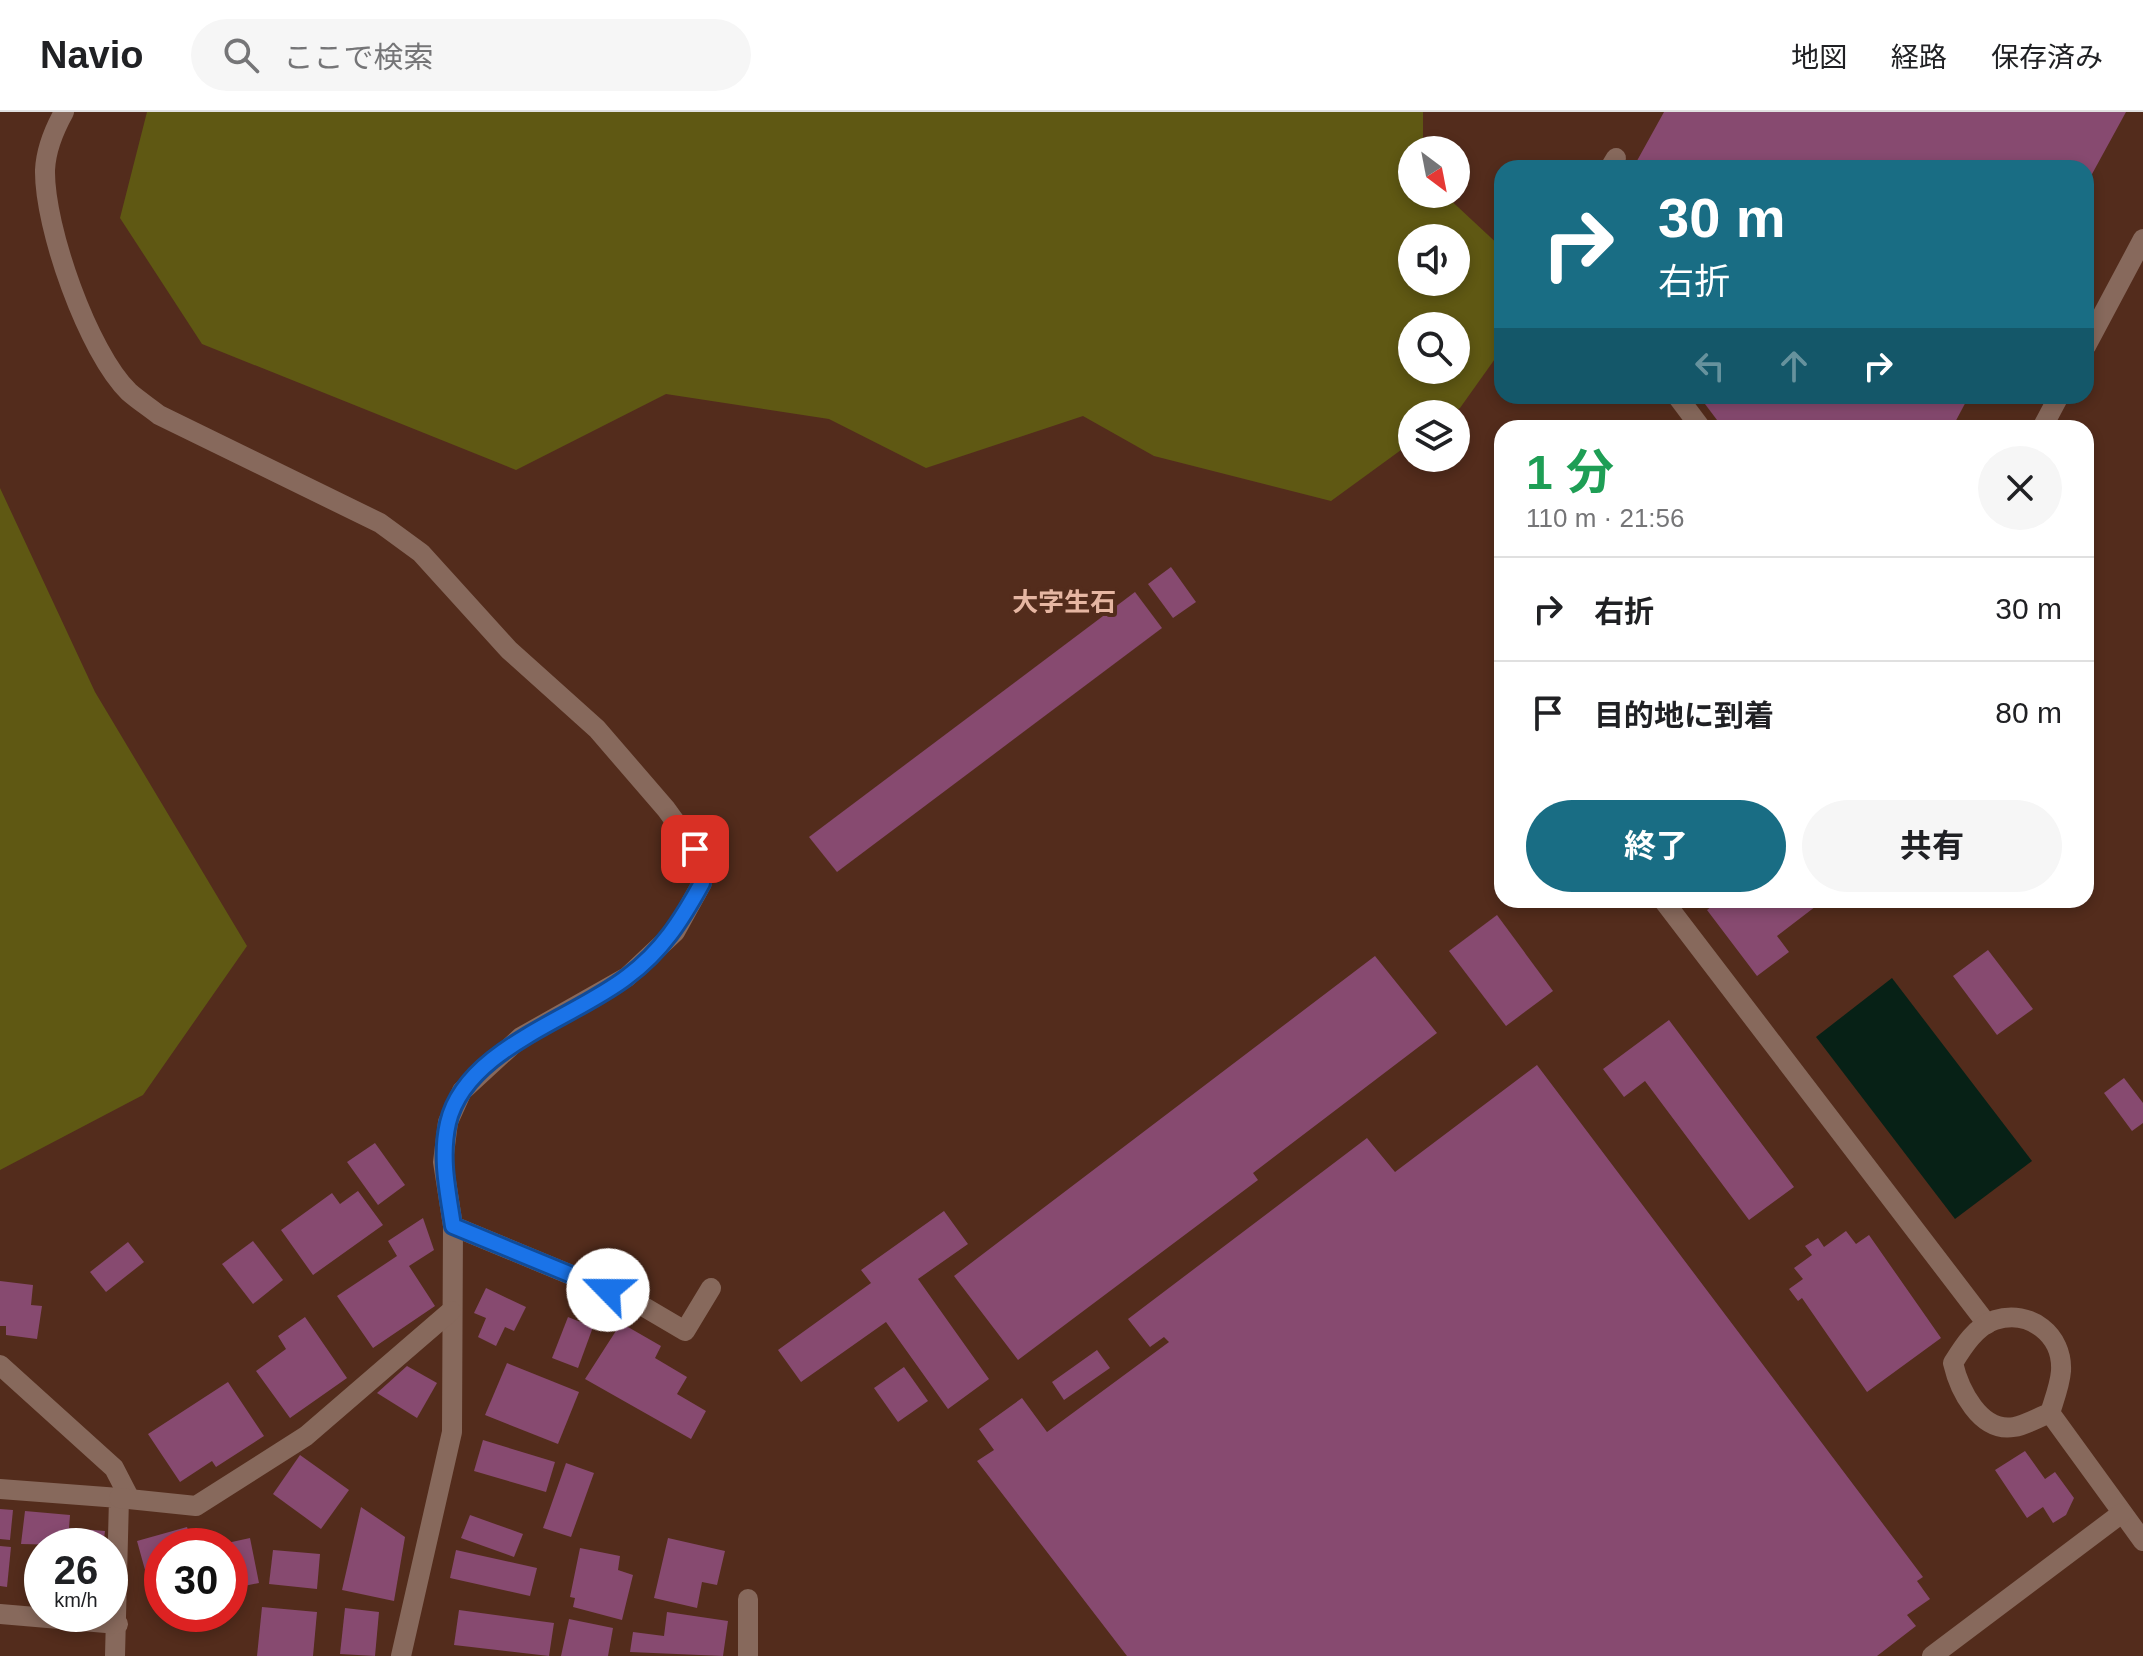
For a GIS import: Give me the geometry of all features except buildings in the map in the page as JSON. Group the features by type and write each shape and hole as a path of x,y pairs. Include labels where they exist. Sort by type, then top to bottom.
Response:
{"street":[{"path":"64,112 52,135 45,166 46,202 54,233 89,328 103,357 128,391 159,415 380,523 421,553 509,650 597,729 666,809 695,849 702,883 675,932 627,977 521,1037 462,1091 448,1122 443,1162 453,1226 452,1432 401,1656"},
{"path":"2094,331 2143,239"},
{"path":"1669,908 1987,1324"},
{"path":"453,1226 634,1301 685,1331 711,1288"},
{"path":"0,1489 196,1506 306,1436 451,1311"},
{"path":"2015,1317 2037,1323 2052,1336 2061,1371 2050,1413 2012,1428 1973,1407 1959,1388 1953,1363 1964,1344 1987,1324 2015,1317"},
{"path":"0,1365 114,1468 124,1499 123,1528"},
{"path":"2050,1413 2143,1541"},
{"path":"1932,1656 2122,1513"},
{"path":"748,1599 748,1656"},
{"path":"0,1614 24,1616"},
{"path":"115,1656 117,1632"}],"shaded area":[{"path":"147,112 1423,112 1423,136 1398,136 1398,208 1459,208 1494,241 1494,360 1466,400 1398,400 1398,452 1331,501 1154,456 1083,416 926,468 829,419 666,394 516,470 202,344 120,218"},
{"path":"0,488 95,692 247,946 143,1095 0,1170"},
{"path":"1892,978 2032,1161 1955,1219 1816,1037"}],"district":[{"name":"大字生石","path":"1064,602"}],"route":[{"path":"608,1290 453,1226 443,1162 448,1122 462,1091 521,1037 579,1007 627,977 675,932 702,883 695,849"}]}
